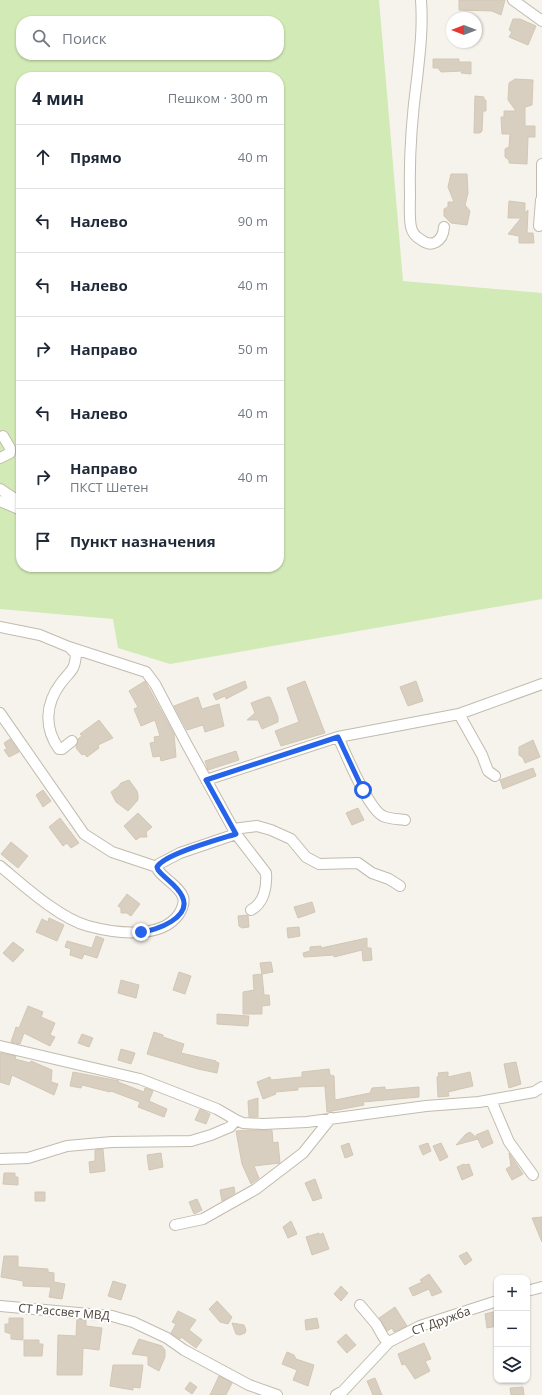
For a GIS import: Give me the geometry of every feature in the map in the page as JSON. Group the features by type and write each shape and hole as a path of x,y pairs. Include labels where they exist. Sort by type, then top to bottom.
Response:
{"street":[{"path":"421,0 422,30 410,179 411,227 416,236 424,243 433,243 440,240 444,235 444,227"},
{"path":"513,0 542,21"},
{"path":"538,226 542,200 542,164"},
{"path":"0,458 10,452 10,448 3,436"},
{"path":"0,489 16,500"},
{"path":"0,501 16,508"},
{"path":"0,627 40,635 69,647 146,672 155,684 234,831 266,873 267,881 261,900 258,906 251,910"},
{"path":"69,647 76,654 76,664 55,691 49,708 49,729 52,738 60,749 72,741"},
{"path":"206,780 338,737 459,714 542,684"},
{"path":"0,713 84,834 112,852 157,867 161,874 180,892 184,905 177,916 159,929 141,932 121,931 87,926 33,895 0,866"},
{"path":"459,714 482,755 488,771 494,776"},
{"path":"338,737 363,790 378,812 384,816 405,820"},
{"path":"157,867 161,861 180,852 234,831 257,826 271,830 291,840 306,857 319,864 358,864 372,873 389,879 400,886"},
{"path":"0,1046 140,1079 217,1109 243,1123 263,1124 331,1118 491,1100 534,1092 542,1087"},
{"path":"491,1100 509,1142 533,1175"},
{"path":"175,1225 203,1219 227,1207 256,1189 303,1153 331,1118"},
{"path":"0,1159 28,1158 67,1146 112,1142 191,1141 230,1127 236,1120"},
{"path":"530,1290 542,1287"},
{"name":"СТ Дружба","path":"336,1395 343,1391 389,1342 420,1326 494,1302"},
{"path":"360,1305 376,1324 384,1338 389,1342"},
{"name":"СТ Рассвет МВД","path":"0,1306 112,1316 150,1329 219,1369 249,1384 277,1395"}],"green space":[{"path":"0,0 379,0 403,281 542,293 542,599 170,664 118,648 113,619 0,609"}],"building":[{"path":"459,0 505,0 501,15 492,11 459,10"},
{"path":"513,19 520,19 536,26 528,45 509,37 512,32 509,30"},
{"path":"433,59 459,59 459,62 471,62 471,74 461,73 462,71 441,72 438,68 433,68"},
{"path":"515,79 533,80 532,105 525,107 525,126 535,126 535,137 528,137 527,164 509,163 509,160 505,157 505,149 509,147 510,134 502,134 501,117 504,117 504,111 516,111 508,100 509,83"},
{"path":"475,96 484,97 484,100 486,100 486,111 483,111 482,131 480,133 474,133"},
{"path":"451,174 467,174 468,193 465,205 470,211 467,225 451,223 444,216 444,209 448,207 448,202 454,202 448,187"},
{"path":"509,201 525,203 525,213 528,210 527,233 533,233 534,243 519,243 519,236 508,234 521,218 508,218"},
{"path":"145,681 174,734 176,757 161,761 160,756 153,757 150,743 155,742 154,737 160,736 155,720 141,726 134,709 138,707 129,691"},
{"path":"245,681 247,688 226,699 225,696 216,700 213,694"},
{"path":"305,681 325,733 281,746 275,731 299,722 287,688"},
{"path":"416,681 423,701 408,706 400,687"},
{"path":"198,697 202,709 219,704 224,726 205,732 203,725 187,730 174,706"},
{"path":"270,697 278,717 278,722 262,729 258,720 247,720 255,713 251,703"},
{"path":"99,720 113,738 98,745 99,748 87,757 84,754 82,755 76,748 78,739 82,736 80,734"},
{"path":"10,739 19,752 9,757 4,750 7,749 4,743"},
{"path":"533,740 540,757 525,763 523,758 519,755 519,747"},
{"path":"236,751 239,760 208,770 205,761"},
{"path":"533,768 536,776 503,789 500,780"},
{"path":"129,780 137,791 138,800 128,811 116,802 111,792 121,783"},
{"path":"43,790 51,801 43,807 36,795"},
{"path":"358,808 364,820 352,825 346,813"},
{"path":"138,813 152,827 146,832 147,837 140,837 136,840 124,826"},
{"path":"60,818 79,843 71,848 67,843 63,846 49,827"},
{"path":"11,842 28,856 18,868 1,854"},
{"path":"127,894 140,904 131,916 127,913 121,913 121,908 118,906"},
{"path":"312,902 315,912 298,918 294,907"},
{"path":"248,915 249,927 242,928 239,926 238,916"},
{"path":"49,918 64,925 57,941 36,932 42,919 48,922"},
{"path":"299,927 300,936 288,938 287,928"},
{"path":"96,936 104,939 97,958 84,954 82,959 70,955 71,949 65,947 67,941 92,948"},
{"path":"367,938 367,948 371,948 372,960 363,961 362,950 334,957 334,955 304,957 303,953 310,951 310,947 321,946 321,948"},
{"path":"13,942 24,950 13,962 3,953"},
{"path":"271,962 273,972 262,974 260,963"},
{"path":"179,972 191,976 185,994 173,990"},
{"path":"262,974 264,995 269,995 270,1005 262,1006 262,1014 243,1014 243,992 254,990 253,975"},
{"path":"121,980 139,985 136,998 118,993"},
{"path":"28,1006 43,1012 41,1017 55,1023 50,1035 55,1037 50,1046 24,1033 20,1044 11,1042 16,1027 19,1028"},
{"path":"217,1014 249,1016 248,1026 217,1024"},
{"path":"154,1032 163,1035 163,1037 184,1044 181,1053 216,1061 219,1063 217,1073 147,1054"},
{"path":"82,1034 93,1038 89,1047 78,1043"},
{"path":"121,1049 135,1053 131,1064 118,1060"},
{"path":"0,1053 16,1056 15,1059 30,1063 31,1061 52,1070 51,1082 58,1084 54,1095 12,1075 9,1085 0,1082"},
{"path":"516,1062 521,1084 509,1088 504,1064"},
{"path":"329,1069 330,1075 334,1076 335,1100 370,1093 372,1088 385,1087 385,1090 419,1087 419,1097 363,1102 364,1105 327,1112 325,1087 327,1086 298,1087 298,1090 275,1092 276,1094 263,1099 257,1082 270,1077 271,1080 302,1077 302,1072"},
{"path":"73,1072 119,1081 118,1082 144,1092 145,1088 153,1091 149,1101 167,1109 164,1117 138,1107 140,1102 111,1091 82,1085 81,1088 70,1086"},
{"path":"448,1072 448,1077 470,1072 473,1086 448,1092 449,1096 438,1097 438,1073"},
{"path":"258,1098 258,1117 249,1117 248,1101"},
{"path":"200,1109 210,1114 206,1124 195,1120"},
{"path":"272,1130 273,1143 278,1142 280,1163 254,1166 259,1178 251,1184 242,1164 236,1131"},
{"path":"488,1130 493,1143 482,1148 476,1135"},
{"path":"470,1132 478,1139 456,1145 466,1134"},
{"path":"349,1143 353,1155 345,1158 341,1146"},
{"path":"428,1143 431,1151 423,1155 419,1146"},
{"path":"441,1143 448,1157 440,1161 433,1146"},
{"path":"103,1149 105,1171 90,1173 89,1162 95,1161 95,1150"},
{"path":"161,1153 163,1167 149,1170 147,1155"},
{"path":"509,1153 523,1174 512,1180 506,1169 511,1166"},
{"path":"464,1164 469,1164 473,1175 462,1180 457,1167"},
{"path":"4,1173 15,1173 15,1177 18,1177 18,1185 3,1184"},
{"path":"315,1179 322,1198 313,1201 305,1183"},
{"path":"234,1187 235,1193 222,1201 220,1190"},
{"path":"35,1192 45,1192 45,1201 35,1201"},
{"path":"197,1199 202,1210 194,1214 189,1202"},
{"path":"542,1217 542,1242 532,1218"},
{"path":"291,1221 297,1234 288,1238 283,1227"},
{"path":"319,1233 319,1235 323,1233 329,1249 312,1255 306,1237"},
{"path":"467,1252 472,1260 465,1265 459,1256"},
{"path":"4,1256 18,1256 18,1267 48,1269 48,1272 54,1273 54,1282 65,1284 62,1299 49,1297 51,1287 23,1286 23,1281 1,1277"},
{"path":"429,1274 442,1292 432,1296 429,1289 413,1296 409,1288 422,1282 420,1280"},
{"path":"113,1281 126,1285 121,1300 108,1296"},
{"path":"341,1286 348,1293 341,1301 334,1294"},
{"path":"217,1301 232,1317 228,1324 220,1322 209,1309"},
{"path":"395,1307 407,1326 394,1332 392,1328 387,1331 379,1318"},
{"path":"178,1311 196,1320 189,1330 202,1340 196,1348 181,1337 180,1339 171,1333 176,1324 172,1322"},
{"path":"494,1312 494,1327 487,1328 485,1314"},
{"path":"9,1318 23,1318 23,1340 11,1339 11,1334 5,1332 5,1324 9,1324"},
{"path":"317,1318 319,1328 306,1330 305,1320"},
{"path":"77,1319 86,1320 86,1326 102,1328 99,1350 83,1348 82,1375 57,1375 58,1335 76,1336"},
{"path":"232,1323 244,1325 246,1330 245,1333 240,1335 236,1334"},
{"path":"346,1334 356,1345 347,1353 337,1342"},
{"path":"139,1339 162,1346 165,1350 165,1357 159,1371 148,1365 148,1356 132,1354"},
{"path":"24,1340 39,1340 39,1344 43,1344 42,1356 24,1356"},
{"path":"424,1343 431,1359 425,1361 430,1371 415,1379 405,1364 402,1365 398,1354"},
{"path":"287,1352 294,1355 296,1359 314,1365 308,1386 293,1380 297,1370 282,1364"},
{"path":"113,1365 143,1365 140,1388 133,1387 133,1390 110,1386"},
{"path":"219,1376 232,1383 226,1395 210,1395"},
{"path":"375,1378 382,1395 373,1395 367,1381"},
{"path":"190,1382 197,1387 192,1394 185,1389"},
{"path":"523,1387 524,1395 511,1395 510,1388"}],"route":[{"path":"141,932 152,931 166,925 177,916 184,905 180,892 158,870 157,867 161,861 180,852 236,834 206,780 303,747 338,737 363,790"}]}
